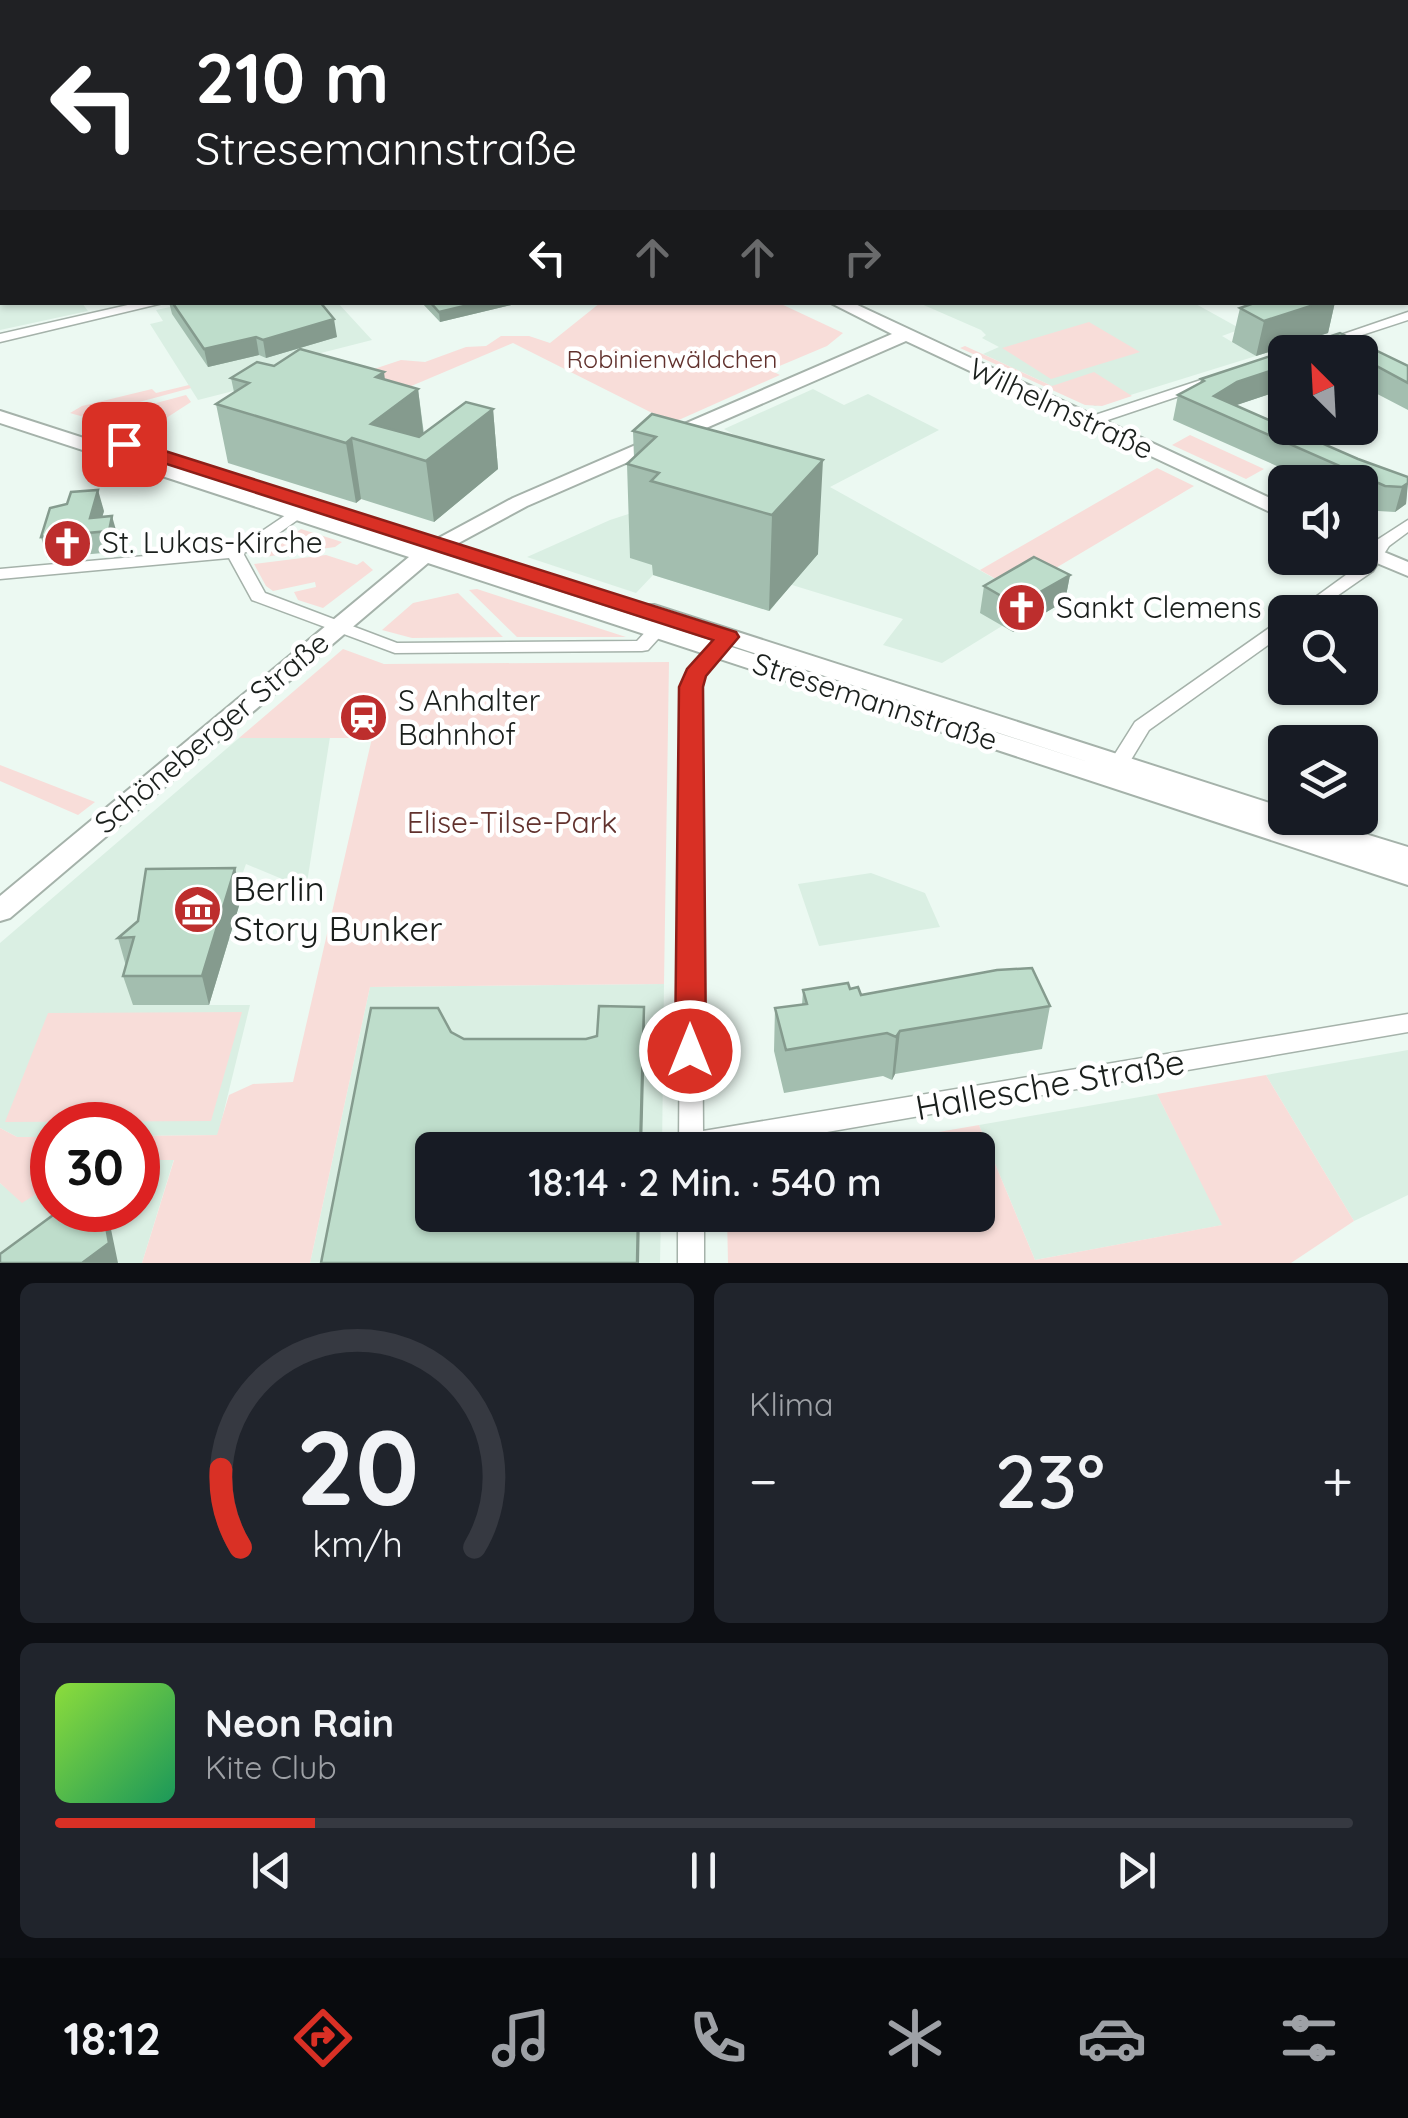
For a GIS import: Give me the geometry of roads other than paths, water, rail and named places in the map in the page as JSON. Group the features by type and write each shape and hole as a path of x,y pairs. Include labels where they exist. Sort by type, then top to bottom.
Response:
{"main road":[{"name":"Wilhelmstraße","path":"844,305 1268,505"},
{"name":"Schöneberger Straße","path":"0,911 431,549 531,497 905,335"},
{"name":"Stresemannstraße","path":"2,409 1114,771 1408,875"},
{"path":"1378,556 1408,570"},
{"name":"Stresemannstraße","path":"1114,771 1268,813"},
{"name":"Stresemannstraße","path":"1339,835 1408,857"}],"street":[{"path":"0,338 148,305"},
{"path":"1350,335 1408,316"},
{"path":"1092,422 1230,375"},
{"path":"0,574 234,552 258,542 304,508"},
{"path":"1378,546 1408,525"},
{"path":"234,552 255,594 335,628 396,648 642,646 664,624"},
{"path":"1328,595 1358,575"},
{"path":"1114,771 1142,726 1268,637"},
{"path":"691,1132 691,687 695,674 722,643"},
{"name":"Hallesche Straße","path":"774,1132 1408,1023"},
{"path":"691,1232 691,1263"}],"place":[{"name":"St. Lukas-Kirche","path":"67,543"},
{"name":"Sankt Clemens","path":"1021,608"},
{"name":"S Anhalter Bahnhof","path":"363,718"},
{"name":"Berlin Story Bunker","path":"198,909"}],"park label":[{"name":"Robinienwäldchen","path":"672,359"},
{"name":"Elise-Tilse-Park","path":"512,823"}]}
